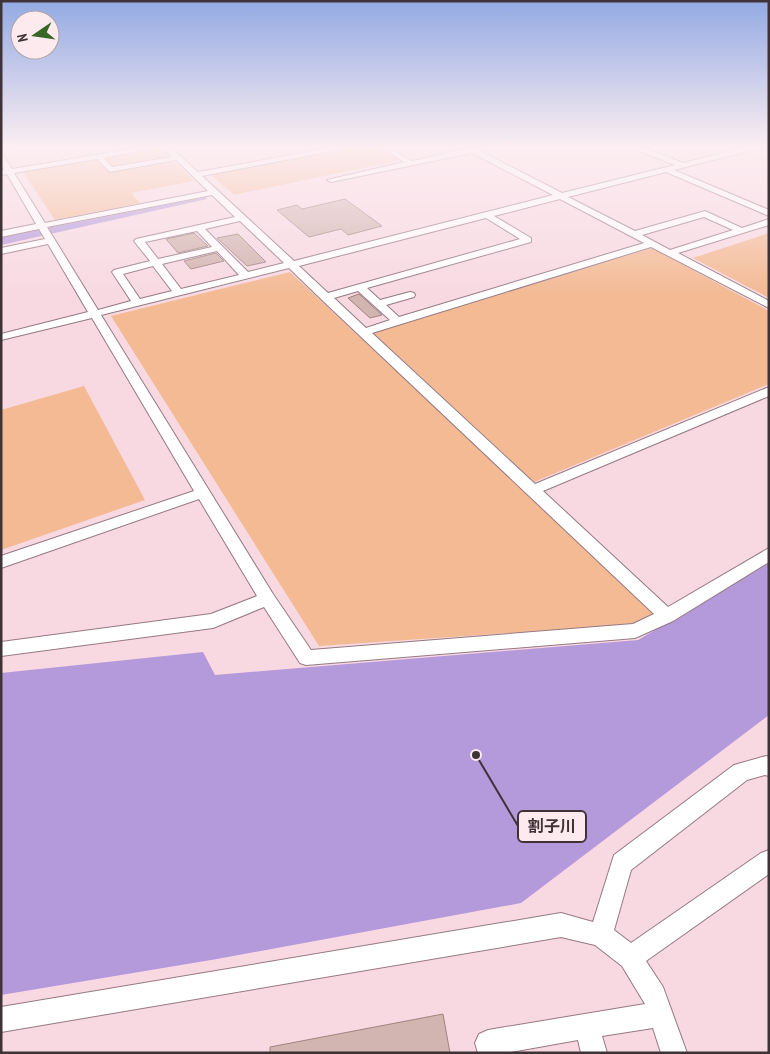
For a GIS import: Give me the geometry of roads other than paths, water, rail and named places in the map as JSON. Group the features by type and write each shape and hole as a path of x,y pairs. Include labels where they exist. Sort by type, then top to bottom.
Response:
{"street":[{"path":"22,196 47,232 267,599 306,658 635,631 667,616 769,554"},
{"path":"1,251 47,232 196,196"},
{"path":"218,196 667,616"},
{"path":"1,337 558,196"},
{"path":"565,196 769,305"},
{"path":"730,196 769,213"},
{"path":"634,234 705,214 742,231"},
{"path":"325,297 528,240 487,215"},
{"path":"178,292 139,241 241,218"},
{"path":"669,253 769,222"},
{"path":"198,227 245,275"},
{"path":"679,258 769,230"},
{"path":"1,234 47,232"},
{"path":"363,332 652,244"},
{"path":"137,302 117,272 219,248"},
{"path":"359,287 397,321"},
{"path":"378,304 410,295"},
{"path":"533,490 769,391"},
{"path":"1,562 203,493"},
{"path":"1,649 213,621 267,599"},
{"path":"602,935 622,863 741,772 766,765 769,767"},
{"path":"630,958 769,861"},
{"path":"1,1020 561,925 602,935 630,958 654,996 674,1053"},
{"path":"490,1053 488,1043 660,1014"},
{"path":"586,1026 594,1053"}],"place":[{"name":"割子川","path":"476,755"}]}
